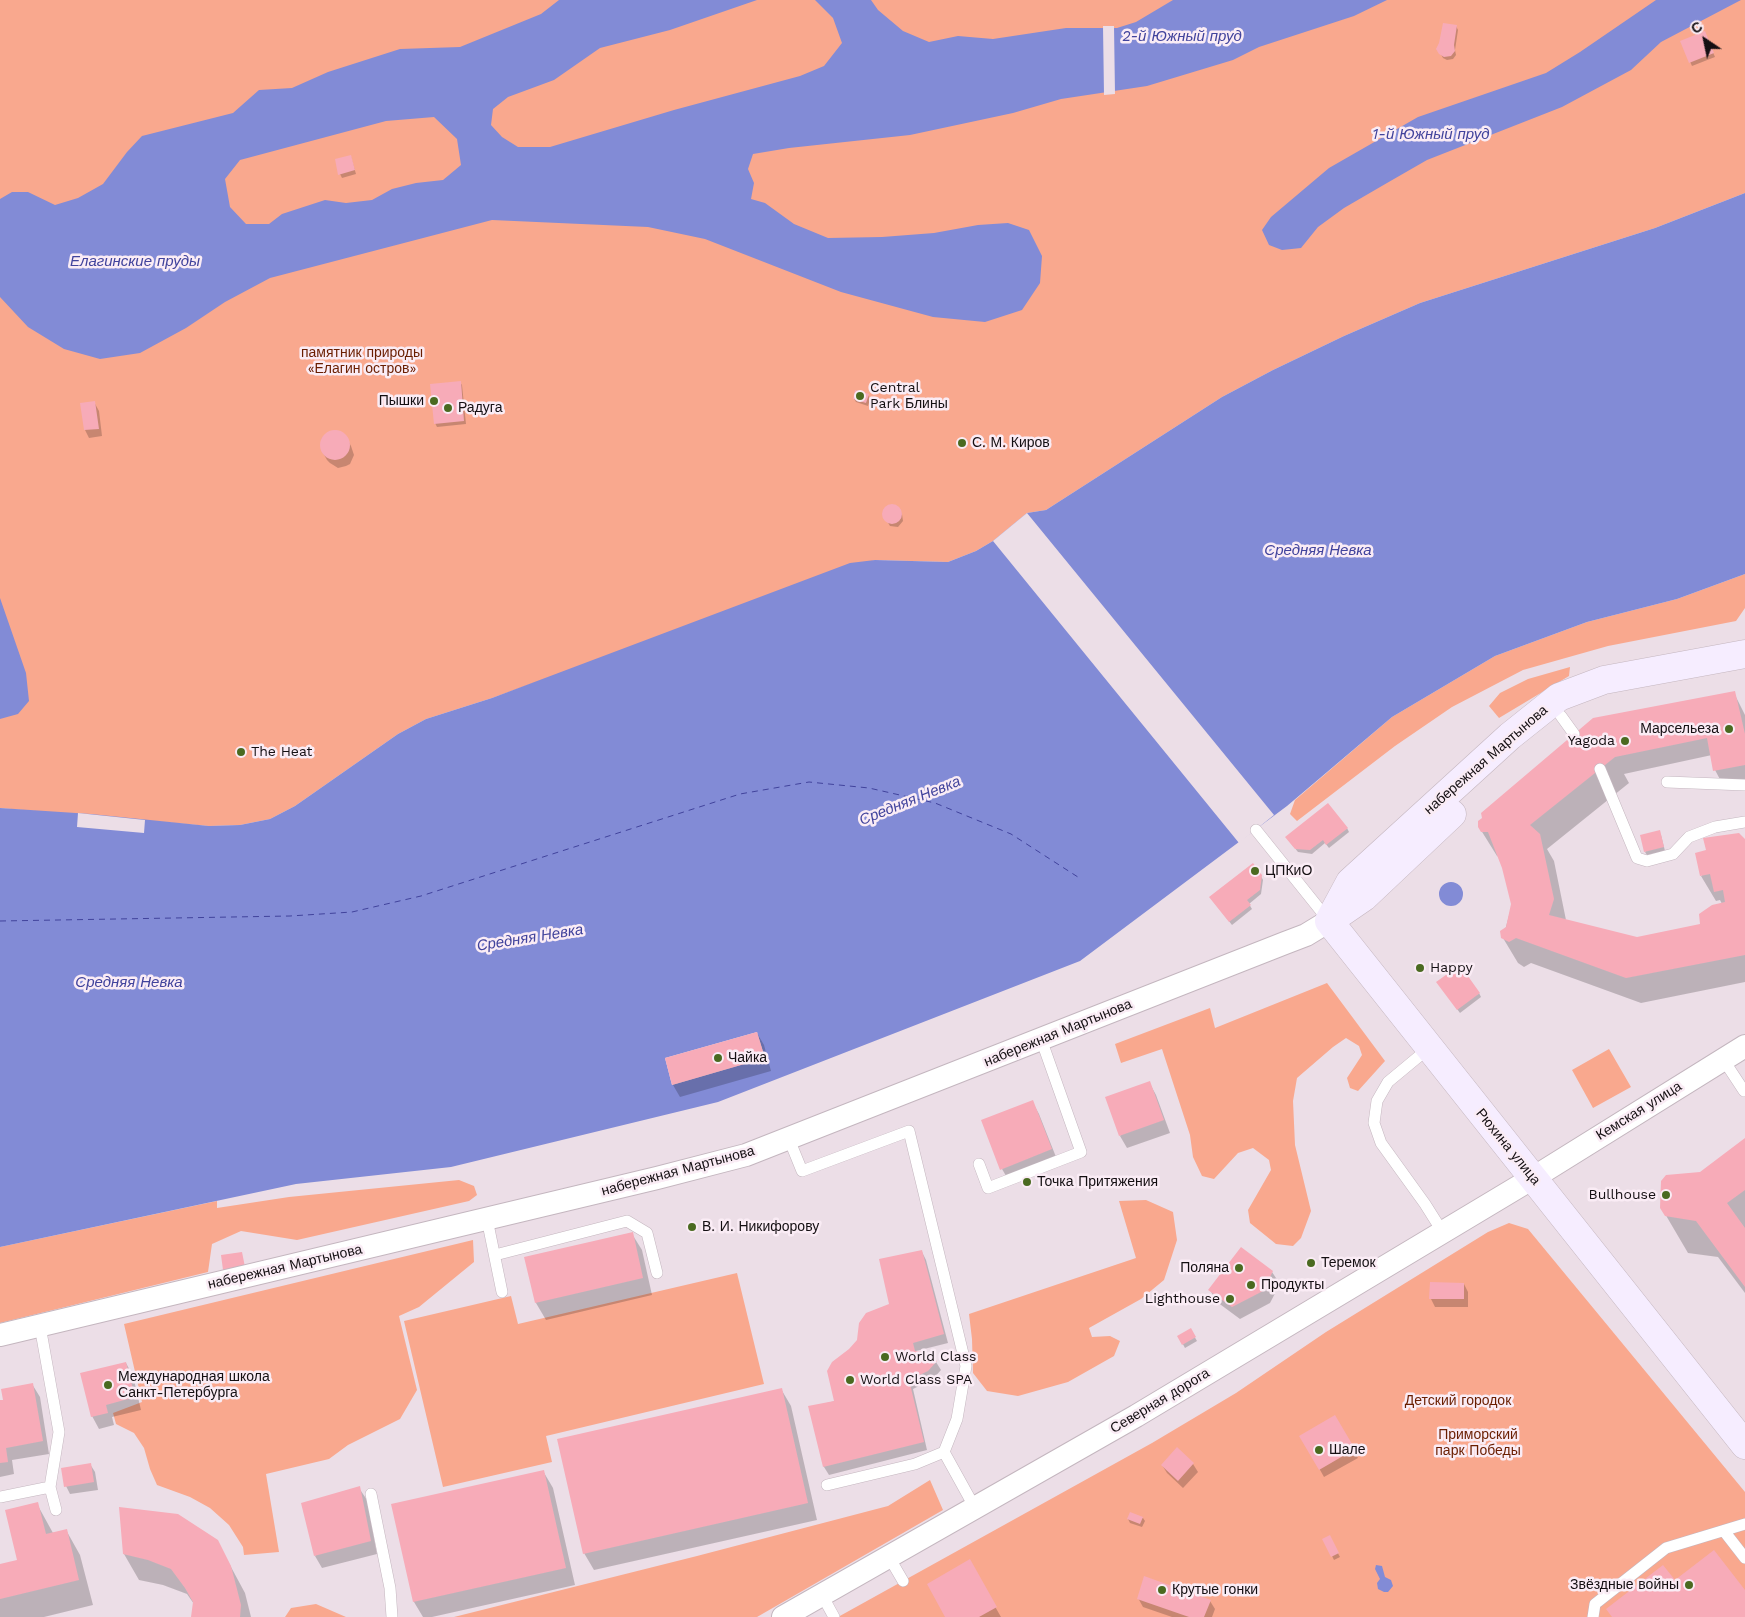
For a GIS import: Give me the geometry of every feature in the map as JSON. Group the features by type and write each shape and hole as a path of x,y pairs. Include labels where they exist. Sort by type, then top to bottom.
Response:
{"street":[{"name":"набережная Мартынова","path":"1329,921 1350,882 1559,697 1604,680 1745,654"},
{"name":"набережная Мартынова","path":"0,1335 487,1219 737,1157 789,1138 1306,935 1364,898 1522,748 1567,725 1567,711 1610,694 1745,672"},
{"name":"Рюхина улица","path":"1329,921 1745,1445"},
{"name":"Кемская улица","path":"1533,1178 1745,1046"},
{"name":"Северная дорога","path":"783,1617 1136,1416 1533,1178"}],"lane":[{"path":"1600,769 1637,858 1647,861 1673,854 1689,837 1715,827 1745,822"},
{"path":"1667,782 1745,785"},
{"name":"Рюхина улица","path":"1256,830 1329,921"},
{"path":"979,1164 988,1188 1081,1152 1041,1039"},
{"path":"1429,1048 1388,1082 1377,1100 1374,1123 1381,1143 1442,1231"},
{"path":"1723,1059 1744,1091"},
{"path":"789,1138 802,1172 909,1131 966,1366 957,1419 944,1452 915,1464 827,1484"},
{"path":"487,1219 502,1292"},
{"path":"494,1255 627,1221 647,1233 657,1274"},
{"path":"40,1326 59,1432 50,1487 56,1510"},
{"path":"944,1452 976,1508"},
{"path":"0,1497 50,1487"},
{"path":"372,1494 390,1588 392,1617"},
{"path":"1593,1617 1595,1604 1666,1548 1745,1524"},
{"path":"1724,1530 1745,1558"},
{"path":"889,1557 903,1581"},
{"path":"822,1595 834,1617"}],"green space":[{"name":"памятник природы «Елагин остров»","path":"0,0 1745,0 1745,193 1655,228 1420,303 1344,336 1222,397 1046,510 1027,513 993,541 976,551 948,562 875,560 492,698 426,719 398,734 295,806 270,819 240,825 209,826 0,808"},
{"path":"1745,574 1745,608 1736,621 1608,646 1523,670 1452,707 1395,746 1297,821 1290,814 1295,800 1392,717 1495,656 1587,622 1677,599"},
{"path":"1570,667 1569,676 1499,718 1489,706 1500,693 1528,679"},
{"path":"1327,983 1385,1061 1358,1091 1350,1088 1347,1078 1362,1055 1359,1046 1346,1038 1297,1078 1293,1101 1295,1145 1311,1211 1301,1238 1293,1246 1276,1244 1250,1223 1248,1210 1271,1170 1269,1160 1253,1148 1238,1153 1214,1179 1202,1176 1193,1157 1190,1135 1162,1049 1121,1063 1115,1044 1210,1008 1215,1028"},
{"path":"1609,1049 1631,1087 1593,1108 1572,1070"},
{"path":"459,1180 474,1186 477,1195 469,1201 297,1240 241,1231 212,1244 208,1272 0,1323 0,1247 217,1201 217,1208 289,1197"},
{"path":"1146,1200 1173,1212 1177,1240 1164,1280 1141,1299 1089,1328 1092,1337 1110,1336 1120,1341 1114,1356 1068,1382 1018,1396 987,1391 973,1373 969,1314 1136,1258 1119,1201"},
{"name":"Приморский парк Победы","path":"1509,1223 1528,1229 1745,1492 1745,1617 838,1617 1152,1443 1236,1393 1326,1332 1488,1232"},
{"path":"473,1240 474,1262 419,1307 399,1316 417,1390 400,1419 348,1445 329,1459 266,1474 279,1552 244,1555 243,1547 229,1525 210,1508 190,1497 157,1485 144,1448 134,1433 116,1424 113,1413 142,1402 124,1324"},
{"path":"737,1273 764,1384 546,1436 552,1462 443,1487 404,1321 511,1296 518,1324"},
{"path":"930,1480 943,1510 757,1617 454,1617 888,1506"},
{"path":"316,1604 346,1617 285,1617 291,1608"}],"water":[{"name":"Елагинские пруды","path":"559,0 757,0 670,30 600,48 554,80 508,97 493,109 491,125 502,137 518,147 550,147 674,110 800,76 824,66 842,43 833,18 815,0 871,0 878,10 903,31 929,42 958,36 993,39 1066,28 1117,28 1136,22 1173,0 1387,0 1354,16 1259,47 1233,60 1147,86 1061,99 1013,113 910,135 789,148 753,154 748,169 754,183 751,199 765,203 794,224 828,238 882,237 934,233 978,225 1008,223 1029,230 1042,256 1040,283 1022,310 985,322 933,317 841,292 705,239 648,227 492,220 270,278 225,302 186,328 140,353 100,359 64,349 28,327 0,297 0,199 12,192 28,192 55,205 78,198 103,184 127,152 142,136 233,113 259,90 292,88 328,72 400,49 460,47 541,14","holes":["434,117 457,139 461,165 443,180 416,183 392,189 372,200 346,203 325,200 282,214 269,224 246,224 230,207 225,179 240,160 386,121"]},
{"name":"1-й Южный пруд","path":"1656,0 1741,0 1661,42 1631,70 1562,107 1427,160 1344,208 1318,227 1301,248 1282,250 1269,245 1262,230 1271,217 1329,168 1418,117 1546,73"},
{"name":"Средняя Невка","path":"1745,193 1745,574 1677,599 1587,622 1495,656 1392,717 1287,806 1080,961 718,1102 451,1167 296,1184 0,1247 0,808 91,814 209,826 240,825 270,819 295,806 398,734 426,719 492,698 850,563 875,560 948,562 976,551 993,541 1027,513 1046,510 1222,397 1344,336 1420,303 1655,228","holes":["757,1032 765,1058 672,1085 665,1058"]},
{"path":"0,598 26,673 29,701 18,714 0,719"},
{"path":"1451,882 1460,885 1463,894 1460,903 1451,906 1442,903 1439,894 1442,885"},
{"path":"1376,1565 1382,1566 1385,1577 1391,1580 1393,1586 1388,1592 1378,1589 1377,1583 1380,1579 1375,1569"}],"pier":[{"path":"1103,26 1114,26 1115,94 1104,95"},
{"path":"1027,513 1274,815 1239,843 993,541"},
{"path":"78,813 145,820 144,833 77,827"}],"building":[{"path":"1443,23 1457,25 1455,51 1451,56 1444,57 1436,49"},
{"path":"1705,31 1714,53 1689,63 1680,41"},
{"path":"351,155 355,170 338,175 335,159"},
{"name":"Радуга","path":"461,381 464,421 434,424 430,384"},
{"path":"855,390 869,394 866,403 853,399"},
{"path":"95,401 99,429 84,430 80,403"},
{"path":"335,430 346,434 350,445 346,456 335,460 324,456 320,445 324,434"},
{"path":"892,504 899,507 902,514 899,521 892,524 885,521 882,514 885,507"},
{"path":"1735,691 1745,734 1745,765 1713,771 1707,738 1615,757 1530,825 1540,834 1554,899 1549,915 1637,937 1700,924 1699,914 1712,905 1725,902 1723,890 1714,892 1710,874 1700,876 1695,853 1706,850 1703,838 1739,833 1745,839 1745,955 1626,978 1516,938 1509,942 1501,938 1500,931 1506,927 1511,904 1502,868 1488,832 1481,832 1478,827 1478,821 1482,818 1481,813 1593,718"},
{"path":"1328,803 1348,828 1326,845 1323,840 1310,850 1295,849 1285,837"},
{"path":"1660,830 1664,847 1644,852 1640,835"},
{"path":"1253,863 1262,875 1260,890 1247,900 1251,905 1229,922 1209,897"},
{"path":"1460,965 1480,993 1457,1010 1436,982"},
{"path":"757,1032 765,1058 672,1085 665,1058"},
{"path":"1150,1081 1164,1120 1119,1136 1105,1097"},
{"path":"1033,1100 1052,1149 1000,1170 981,1120"},
{"path":"1745,1138 1745,1190 1727,1203 1745,1228 1745,1287 1696,1221 1665,1216 1660,1208 1661,1181 1666,1175 1700,1172"},
{"path":"633,1232 643,1278 535,1303 524,1257"},
{"path":"1241,1247 1273,1271 1263,1291 1232,1307 1208,1290"},
{"name":"World Class","path":"922,1250 944,1334 913,1343 915,1351 926,1352 937,1361 928,1371 909,1380 924,1442 823,1467 808,1406 834,1401 827,1371 832,1362 857,1340 859,1323 866,1313 889,1304 879,1259"},
{"path":"242,1252 245,1267 223,1270 221,1255"},
{"path":"1430,1282 1464,1283 1464,1299 1429,1299"},
{"path":"1191,1328 1196,1337 1182,1345 1177,1336"},
{"name":"Международная школа Санкт-Петербурга","path":"126,1362 135,1397 106,1405 108,1413 91,1417 80,1373"},
{"path":"33,1383 43,1441 6,1448 8,1462 0,1463 0,1400 3,1400 1,1389"},
{"path":"782,1388 808,1503 583,1554 557,1439"},
{"path":"1335,1415 1355,1449 1319,1470 1299,1436"},
{"path":"1177,1447 1194,1463 1178,1481 1161,1465"},
{"path":"91,1463 94,1482 64,1487 61,1468"},
{"path":"544,1470 566,1568 413,1602 391,1504"},
{"path":"360,1486 371,1541 314,1556 301,1503"},
{"path":"38,1502 46,1534 67,1529 79,1580 0,1599 0,1564 17,1560 5,1510"},
{"path":"119,1507 178,1514 218,1540 231,1566 241,1605 240,1617 191,1617 193,1602 171,1569 148,1560 123,1554"},
{"path":"1130,1512 1143,1517 1140,1524 1127,1519"},
{"path":"1330,1535 1339,1553 1331,1557 1322,1539"},
{"name":"Звёздные войны","path":"1714,1550 1745,1590 1745,1617 1612,1617 1606,1609 1663,1565 1675,1580"},
{"path":"970,1559 997,1607 979,1617 945,1617 927,1584"},
{"name":"Крутые гонки","path":"1144,1576 1211,1600 1204,1617 1189,1617 1137,1599"}],"ferry route":[{"path":"0,921 290,916 352,912 421,896 740,794 809,782 869,788 935,803 1011,834 1081,879"}],"place":[{"name":"Central Park Блины","path":"860,396"},
{"name":"Пышки","path":"434,401"},
{"name":"Радуга","path":"448,408"},
{"name":"С. М. Киров","path":"962,443"},
{"name":"Марсельеза","path":"1729,729"},
{"name":"Yagoda","path":"1625,741"},
{"name":"The Heat","path":"241,752"},
{"name":"ЦПКиО","path":"1255,871"},
{"name":"Happy","path":"1420,968"},
{"name":"Чайка","path":"718,1058"},
{"name":"Точка Притяжения","path":"1027,1182"},
{"name":"Bullhouse","path":"1666,1195"},
{"name":"В. И. Никифорову","path":"692,1227"},
{"name":"Теремок","path":"1311,1263"},
{"name":"Поляна","path":"1239,1268"},
{"name":"Продукты","path":"1251,1285"},
{"name":"Lighthouse","path":"1230,1299"},
{"name":"World Class","path":"885,1357"},
{"name":"World Class SPA","path":"850,1380"},
{"name":"Международная школа Санкт-Петербурга","path":"108,1385"},
{"name":"Шале","path":"1319,1450"},
{"name":"Звёздные войны","path":"1689,1585"},
{"name":"Крутые гонки","path":"1162,1590"}],"water label":[{"name":"2-й Южный пруд","path":"1182,37"}],"park label":[{"name":"Детский городок","path":"1458,1401"}]}
